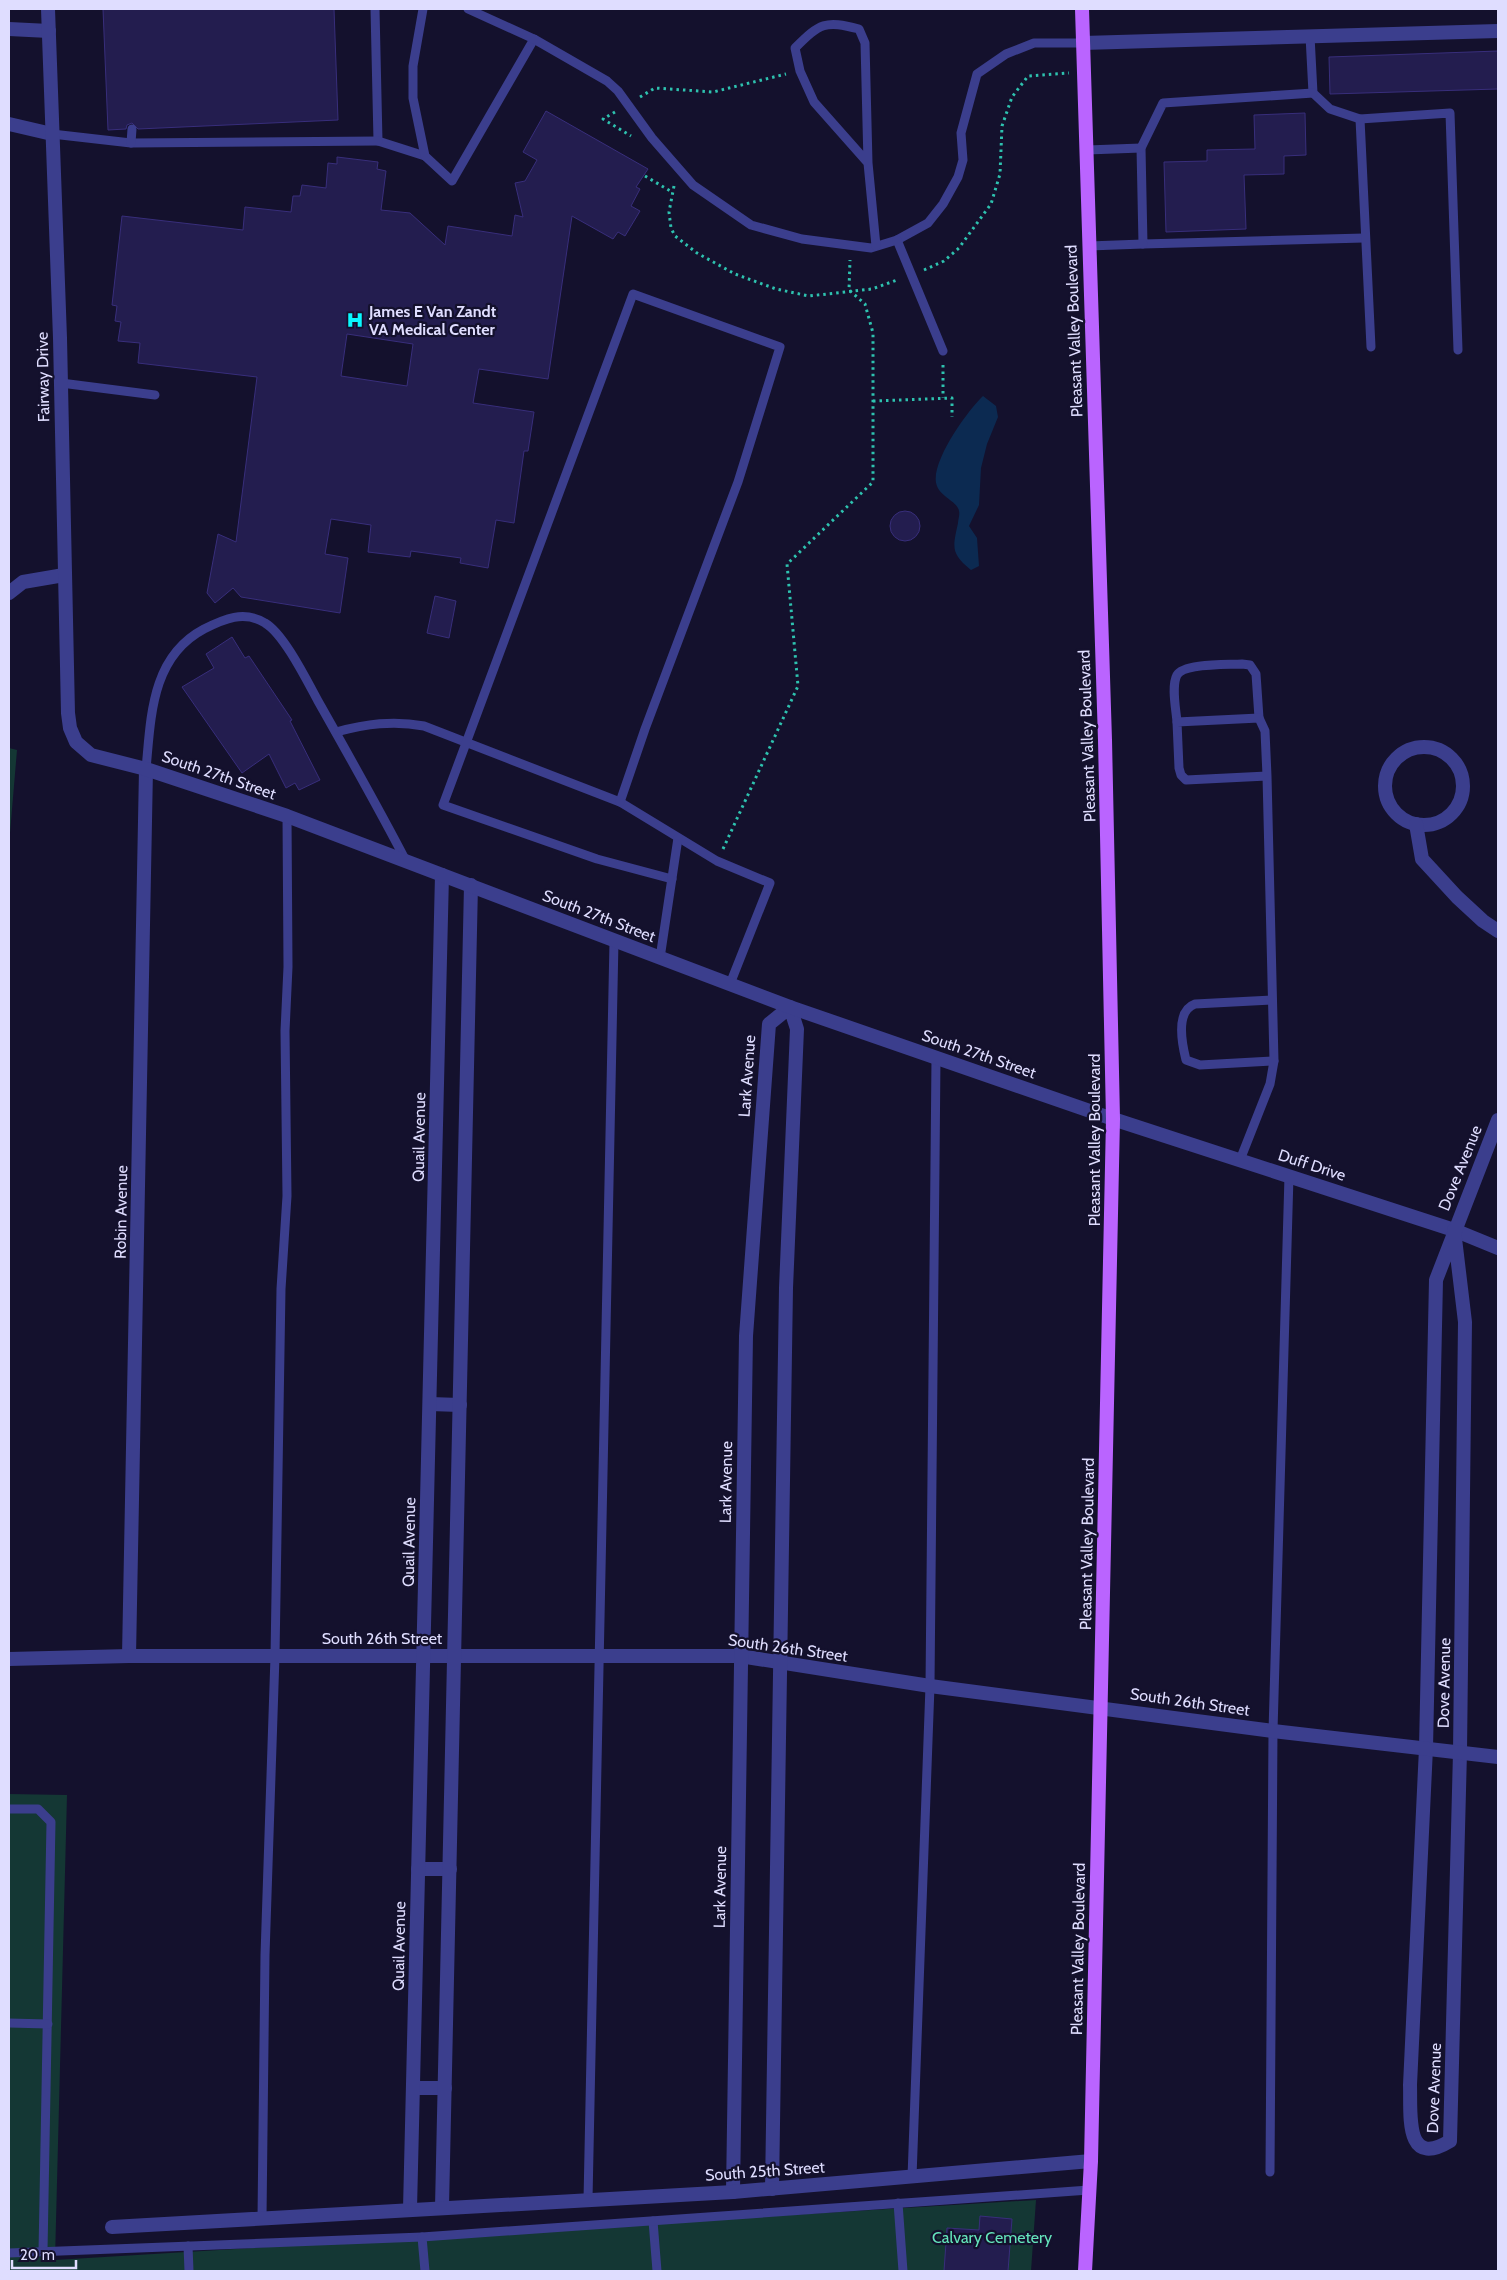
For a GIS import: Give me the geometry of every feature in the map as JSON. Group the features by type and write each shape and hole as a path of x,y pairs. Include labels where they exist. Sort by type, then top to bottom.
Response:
{"main road":[{"name":"Pleasant Valley Boulevard","path":"1082,9 1105,740 1113,1119 1091,2161 1085,2271"}],"street":[{"name":"Fairway Drive","path":"48,9 68,713 70,728 76,742"},
{"path":"9,29 49,31"},
{"path":"1083,43 1498,31"},
{"path":"9,124 52,134"},
{"path":"9,593 23,582 64,575"},
{"name":"South 27th Street","path":"76,742 91,755 146,769 287,816 790,1007 1113,1119"},
{"path":"1419,747 1432,747 1444,752 1453,759 1460,770 1463,782 1462,794 1458,805 1440,821 1416,824 1403,819 1393,810 1387,798 1385,784 1388,771 1395,759 1406,751 1419,747"},
{"name":"Robin Avenue","path":"129,1656 146,769"},
{"path":"1416,824 1422,859 1457,898 1483,921 1498,931"},
{"name":"Quail Avenue","path":"410,2209 442,875"},
{"path":"442,2207 471,886"},
{"path":"772,2189 786,1288 797,1029 790,1007"},
{"name":"Lark Avenue","path":"734,2192 740,1656 746,1336 769,1024 790,1007"},
{"name":"Duff Drive","path":"1113,1119 1454,1230 1498,1248"},
{"name":"Dove Avenue","path":"1454,1230 1465,1322 1460,1752 1450,2141 1436,2150 1422,2148 1415,2143 1412,2130 1410,2084 1426,1748 1436,1280 1454,1230 1498,1120"},
{"path":"430,1404 460,1404"},
{"name":"South 26th Street","path":"9,1659 129,1656 740,1656 930,1686 1273,1731 1498,1757"},
{"path":"418,1869 450,1869"},
{"path":"413,2088 445,2088"},
{"name":"South 25th Street","path":"112,2227 734,2192 1091,2161"}],"lane":[{"path":"375,9 378,141"},
{"path":"423,9 412,82 425,156"},
{"path":"468,9 534,39 607,81 618,91 652,138 693,184 751,225 802,238 871,248 897,240 928,223 943,204 958,177 963,160 961,133 977,74 1006,54 1034,43 1083,43"},
{"path":"868,163 814,102 800,71 795,48 815,29 834,23 859,29 865,43 868,163 876,246"},
{"path":"1310,36 1313,94"},
{"path":"52,134 131,143 378,141 425,156 452,181 534,39"},
{"path":"1143,244 1141,148 1163,103 1313,94 1330,109 1360,118 1450,113 1458,350"},
{"path":"1360,118 1364,238 1371,346"},
{"path":"131,143 132,129"},
{"path":"1087,150 1141,148"},
{"path":"1089,246 1364,238"},
{"path":"897,240 943,351"},
{"path":"620,802 645,729 738,482 780,347 634,294 443,805 597,858 672,879"},
{"path":"60,384 155,395"},
{"path":"146,769 152,702 165,668 186,642 201,631 232,617 255,618 266,624 276,633 298,666 406,861"},
{"path":"1240,1160 1270,1084 1274,1061 1267,776 1265,731 1259,718 1256,674 1250,665 1188,667 1178,674 1175,682 1178,768 1181,775 1186,780 1267,776"},
{"path":"1177,722 1259,718"},
{"path":"336,732 369,723 407,722 424,726 620,802 717,861 770,883 730,984"},
{"path":"262,2218 265,1955 275,1656 281,1289 287,1196 285,1031 288,967 287,816"},
{"path":"660,958 678,838"},
{"path":"588,2200 614,941"},
{"path":"1272,1000 1195,1004 1190,1006 1182,1018 1184,1052 1186,1060 1190,1063 1200,1065 1274,1061"},
{"path":"912,2177 930,1686 936,1058"},
{"path":"1270,2172 1273,1731 1289,1176"},
{"path":"9,1809 38,1809 51,1822 43,2252"},
{"path":"9,2023 48,2024"},
{"path":"9,2253 422,2237 1089,2190"},
{"path":"898,2203 903,2271"},
{"path":"653,2220 657,2271"},
{"path":"422,2237 425,2271"},
{"path":"188,2246 189,2271"}],"path":[{"path":"655,88 713,92 800,71"},
{"path":"645,176 672,192 670,221 675,236 682,243 714,263 755,282 802,295 818,296 850,290 872,289 944,261 960,248 991,204 1000,174 1002,126 1012,96 1028,76 1084,72"},
{"path":"717,861 798,686 787,564 873,482 873,333 865,304 850,290 850,245"},
{"path":"943,351 943,398"},
{"path":"873,401 952,398 952,416"}],"green space":[{"path":"9,748 17,750 9,845"},
{"name":"Calvary Cemetery","path":"9,1794 67,1795 55,2260 1036,2200 1031,2271 9,2271"}],"water":[{"path":"983,396 996,406 998,417 987,444 981,468 979,505 969,526 977,538 979,566 971,570 956,554 954,544 959,514 958,508 939,490 936,477 938,465 951,438 968,413"}],"building":[{"path":"103,9 334,9 338,120 138,129 132,123 127,125 126,129 108,130"},
{"path":"1498,51 1498,89 1330,94 1329,57"},
{"path":"546,111 648,169 636,187 640,189 631,206 640,211 625,236 618,232 613,239 572,216 548,379 479,369 473,403 534,412 528,451 524,451 514,523 496,520 488,568 460,563 461,558 411,551 410,557 368,552 371,525 331,519 325,554 348,558 340,613 241,597 233,588 215,603 207,593 218,534 236,542 257,377 138,363 140,343 118,341 121,322 115,321 117,306 112,305 122,216 243,230 245,207 291,212 293,196 300,196 302,185 326,188 328,163 337,164 337,157 378,162 377,169 386,171 381,210 410,213 445,245 448,226 512,236 515,215 523,217 515,183 525,181 537,160 523,152","holes":["347,334 413,344 407,386 341,376"]},
{"path":"1305,113 1306,155 1284,156 1284,174 1244,175 1246,229 1166,232 1164,162 1207,161 1207,150 1255,149 1254,115"},
{"path":"905,511 916,515 920,526 916,537 905,541 894,537 890,526 894,515"},
{"path":"435,596 456,601 449,638 427,633"},
{"path":"232,637 245,658 249,656 292,720 290,721 320,780 299,790 295,783 286,788 269,754 242,773 182,687 214,668 206,654"},
{"path":"980,2216 1012,2219 1008,2271 944,2271 947,2228 979,2230"}],"place":[{"name":"James E Van Zandt VA Medical Center","path":"355,320"}]}
